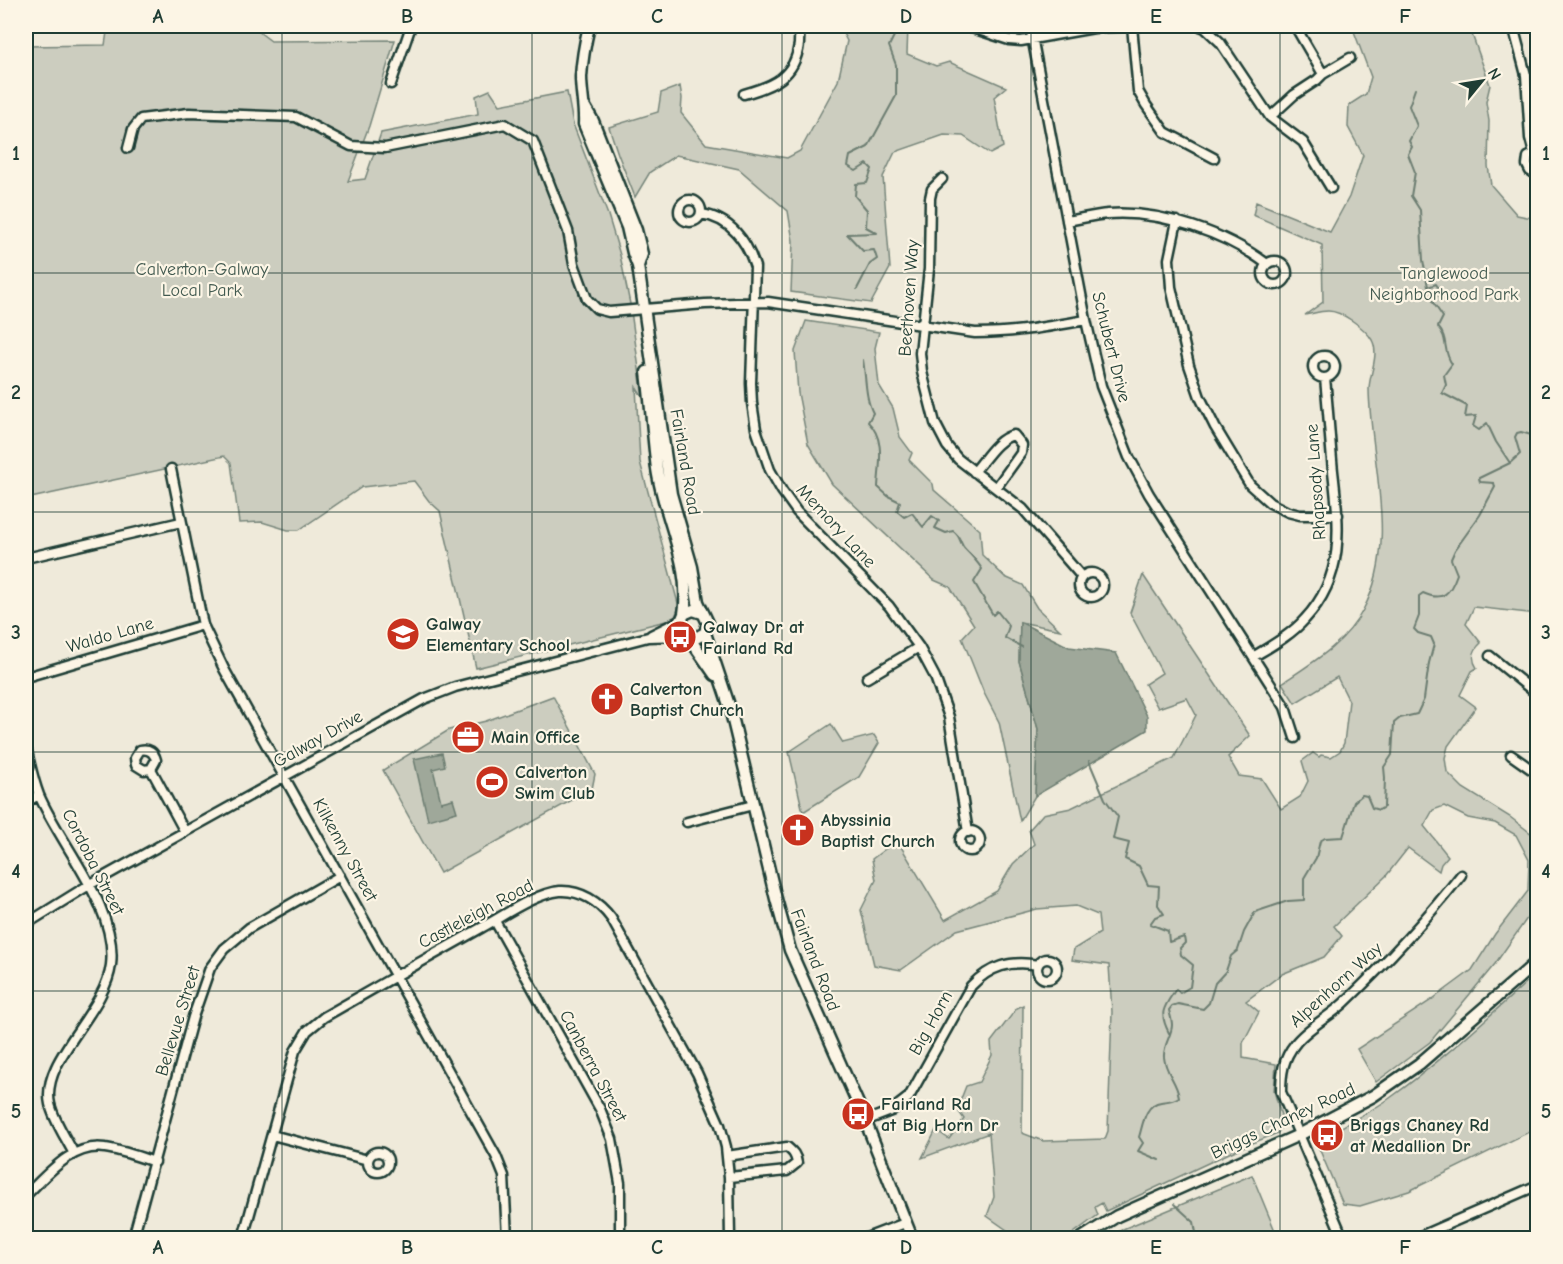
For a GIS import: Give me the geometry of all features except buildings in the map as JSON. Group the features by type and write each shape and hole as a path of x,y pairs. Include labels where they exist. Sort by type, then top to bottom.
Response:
{"main road":[{"name":"Fairland Road","path":"589,26 583,51 581,79 585,107 593,121 636,230 642,254 638,266 649,351 646,362 657,470 685,572 686,600 681,618"},
{"name":"Fairland Road","path":"649,351 653,358 671,494 692,567 702,614"},
{"path":"693,610 702,614 708,623 705,633 699,638 687,637 680,631 681,618 693,610"},
{"name":"Fairland Road","path":"705,633 730,708 790,950 865,1121 912,1239"},
{"name":"Fairland Road","path":"687,637 721,682"},
{"name":"Briggs Chaney Road","path":"1082,1239 1117,1216 1299,1135 1373,1096 1419,1064 1538,961"}],"street":[{"path":"391,84 411,26"},
{"path":"744,94 774,83 789,74 797,56 800,31 798,26"},
{"path":"966,26 1009,40 1022,41 1094,27 1139,26"},
{"name":"Schubert Drive","path":"1030,26 1086,320 1101,386 1129,458 1149,494 1285,708 1295,738"},
{"path":"1132,26 1138,91 1146,105 1165,132 1214,158"},
{"path":"1200,26 1220,42 1270,117 1303,142 1331,188"},
{"path":"1295,26 1323,74"},
{"path":"1513,26 1526,75 1530,138 1536,152 1528,158 1527,165 1530,171 1538,174"},
{"path":"1270,117 1294,95 1350,58"},
{"path":"128,148 133,129 141,119 189,113 296,117 351,146 385,148 505,124 533,141 568,231 574,264 587,299 597,309 609,312 754,302 867,316 975,333 1039,329 1086,320"},
{"name":"Beethoven Way","path":"942,180 932,189 930,198 929,269 920,353 922,372 935,423 946,446 958,459 1023,509 1082,577"},
{"name":"Memory Lane","path":"701,214 723,221 734,229 751,253 755,267 752,403 756,429 770,470 797,512 889,606 919,646 935,677 949,717 968,832"},
{"path":"1067,221 1107,214 1139,215 1177,221 1231,242 1267,264"},
{"path":"1177,221 1169,259 1171,287 1189,365 1200,397 1215,427 1250,485 1270,503 1300,515 1338,515"},
{"name":"Rhapsody Lane","path":"1253,657 1292,632 1316,606 1327,587 1335,562 1339,541 1338,515 1325,378"},
{"path":"974,472 1001,441 1007,436 1014,435 1022,445 1021,453 996,488"},
{"name":"Kilkenny Street","path":"171,469 203,625 224,669 500,1166 504,1176 507,1199 507,1239"},
{"path":"26,558 181,522"},
{"name":"Galway Drive","path":"648,637 681,618"},
{"name":"Waldo Lane","path":"26,677 203,625"},
{"name":"Galway Drive","path":"26,924 89,885 424,699 450,689 648,637 687,637"},
{"path":"867,678 919,646"},
{"path":"1490,656 1538,695"},
{"name":"Cordoba Street","path":"26,747 39,795 89,885 108,925 112,947 111,966 105,988 56,1066 50,1081 51,1106 74,1154"},
{"path":"1511,755 1538,774"},
{"path":"151,769 185,832"},
{"path":"26,802 39,795"},
{"path":"687,822 753,805"},
{"name":"Alpenhorn Way","path":"1343,1239 1281,1092 1284,1061 1295,1044 1341,1005 1396,953 1461,874"},
{"name":"Bellevue Street","path":"134,1236 204,980 210,968 224,949 249,928 340,876"},
{"name":"Castleleigh Road","path":"243,1239 296,1050 308,1031 324,1017 528,902 559,891 571,891 590,898 611,918 697,1073 720,1125 727,1156 730,1239"},
{"name":"Canberra Street","path":"495,921 600,1109 612,1139 620,1183 620,1239"},
{"name":"Big Horn","path":"865,1121 891,1111 909,1097 971,986 982,975 1006,964 1038,965"},
{"path":"272,1135 368,1160"},
{"path":"727,1156 787,1147 794,1152 797,1162 787,1171 729,1177"},
{"path":"26,1195 55,1167 81,1149 104,1148 155,1162"},
{"path":"1416,1239 1538,1185"},
{"path":"866,1239 906,1223"},
{"path":"134,1236 150,1239"}],"green space":[{"name":"Calverton-Galway Local Park","path":"108,26 251,26 271,41 395,40 369,126 348,181 365,179 381,133 478,114 476,96 490,90 500,105 567,92 573,124 608,215 620,255 630,304 643,398 636,387 640,462 679,607 674,619 476,668 440,511 414,481 362,487 299,530 288,530 262,522 239,523 231,463 224,456 26,499 26,46 105,45"},
{"path":"839,26 908,26 907,54 936,66 949,62 1006,87 994,97 1003,147 990,154 963,136 944,135 895,152 883,177 890,268 871,303 791,292 793,241 788,211 739,169 676,155 650,172 635,197 609,127 658,112 661,93 680,86 681,113 706,144 787,158 800,151 838,81 847,41"},
{"name":"Tanglewood Neighborhood Park","path":"1352,26 1469,26 1490,85 1486,102 1489,121 1488,166 1491,185 1517,215 1537,219 1537,614 1474,607 1466,624 1481,643 1474,655 1477,668 1472,671 1460,695 1476,707 1448,746 1445,758 1447,772 1463,788 1510,817 1537,838 1537,904 1495,964 1430,1042 1376,1082 1357,1049 1472,970 1495,934 1528,891 1529,860 1516,835 1495,823 1468,818 1444,806 1433,810 1424,826 1448,856 1441,864 1439,871 1408,848 1386,876 1334,926 1342,936 1324,957 1282,974 1246,1001 1259,1012 1243,1043 1243,1058 1276,1064 1274,1091 1283,1122 1278,1133 1240,1148 1106,1211 1102,1203 1095,1207 1098,1215 1067,1238 1015,1238 987,1216 994,1197 989,1133 922,1158 936,1130 949,1139 964,1119 957,1109 966,1086 979,1082 992,1055 991,1042 1017,1008 1023,1005 1022,1133 1043,1141 1105,1139 1108,1131 1112,1012 1109,965 1072,960 1074,949 1100,933 1098,915 1076,906 1037,909 957,930 901,970 874,965 861,910 876,880 872,859 897,840 945,920 997,891 1013,864 1034,844 1029,830 1043,814 1071,808 1174,758 1196,715 1187,698 1158,708 1145,684 1162,673 1130,613 1143,575 1250,736 1228,757 1239,776 1262,779 1281,809 1300,797 1308,781 1302,761 1313,753 1319,757 1321,755 1331,757 1340,751 1344,743 1349,701 1337,677 1295,703 1282,683 1305,668 1347,633 1363,610 1374,584 1380,557 1381,529 1369,389 1375,352 1372,340 1364,330 1340,314 1322,311 1305,315 1323,302 1322,245 1253,215 1256,202 1330,232 1349,197 1363,155 1348,127 1349,105 1366,94 1371,77"},
{"path":"806,321 879,332 875,348 879,385 893,408 900,437 912,453 909,460 933,484 934,490 980,530 982,555 1005,577 1023,585 1037,608 1060,630 1020,622 1019,661 1038,729 1035,796 1020,821 999,722 984,693 962,638 974,625 950,587 934,580 832,484 808,444 798,393 795,351"},
{"name":"Calverton Swim Club","path":"553,696 595,774 592,789 440,873 383,770 449,730 486,721"},
{"path":"831,724 843,743 874,735 879,743 859,777 803,812 789,752"},
{"path":"1537,973 1537,1128 1409,1191 1360,1206 1343,1204 1318,1146 1334,1132 1381,1104 1428,1069"},
{"path":"1252,1175 1278,1238 1109,1238 1123,1229"}],"shaded area":[{"path":"1020,622 1069,647 1116,653 1147,716 1147,730 1035,796 1038,729 1019,661"},
{"path":"442,753 445,766 433,769 441,802 453,799 457,812 428,820 414,759"}],"waterway":[{"path":"857,289 870,264 877,259 874,250 863,251 847,234 877,233 866,227 867,210 855,196 856,184 867,183 872,169 867,164 856,171 848,166 850,156 868,147 896,96 896,65 889,46 897,30 896,26"},
{"path":"1415,89 1409,106 1417,126 1409,141 1412,147 1408,154 1415,172 1411,196 1420,210 1423,260 1428,287 1436,284 1441,292 1432,301 1443,317 1438,327 1452,364 1444,375 1446,385 1442,393 1467,406 1465,417 1476,416 1473,426 1479,430 1487,423 1510,463"},
{"path":"863,360 867,394 873,413 868,422 874,429 879,444 878,487 888,496 900,502 897,511 904,517 912,513 923,527 932,516 939,521 935,528 946,533 953,531 956,533 964,548 982,569 974,582 993,615 997,611 1009,626 1005,638 1022,647"},
{"path":"1159,1160 1138,1151 1143,1143 1139,1137 1151,1106 1179,1097 1164,1057 1172,1029 1169,1010 1178,1004 1203,1009 1209,1003 1215,983 1226,971 1231,956 1238,950 1244,932 1255,912 1288,901 1304,900 1304,878 1316,858 1320,841 1325,838 1343,837 1354,802 1362,795 1367,796 1372,808 1379,810 1384,807 1384,767 1392,755 1394,723 1400,718 1417,714 1424,699 1434,644 1431,637 1418,633 1414,629 1419,616 1419,596 1423,593 1430,596 1441,596 1452,587 1457,574 1451,559 1480,515 1495,487 1494,483 1480,482 1479,478 1510,463 1520,454 1515,437 1517,433 1538,437"},
{"path":"1089,761 1105,799 1118,817 1113,839 1129,843 1125,859 1139,866 1148,885 1159,886 1158,905 1164,914 1155,917 1150,924 1168,931 1169,942 1184,937 1185,943 1180,948 1181,955 1193,965 1190,987 1180,993 1176,989 1164,1010 1164,1020 1169,1033"},
{"path":"1174,1204 1194,1222 1197,1238"}],"place":[{"name":"Galway Elementary School","path":"403,634"},
{"name":"Galway Dr at Fairland Rd","path":"680,637"},
{"name":"Calverton Baptist Church","path":"607,699"},
{"name":"Main Office","path":"468,737"},
{"name":"Calverton Swim Club","path":"492,782"},
{"name":"Abyssinia Baptist Church","path":"798,830"},
{"name":"Fairland Rd at Big Horn Dr","path":"858,1114"},
{"name":"Briggs Chaney Rd at Medallion Dr","path":"1327,1135"}]}
